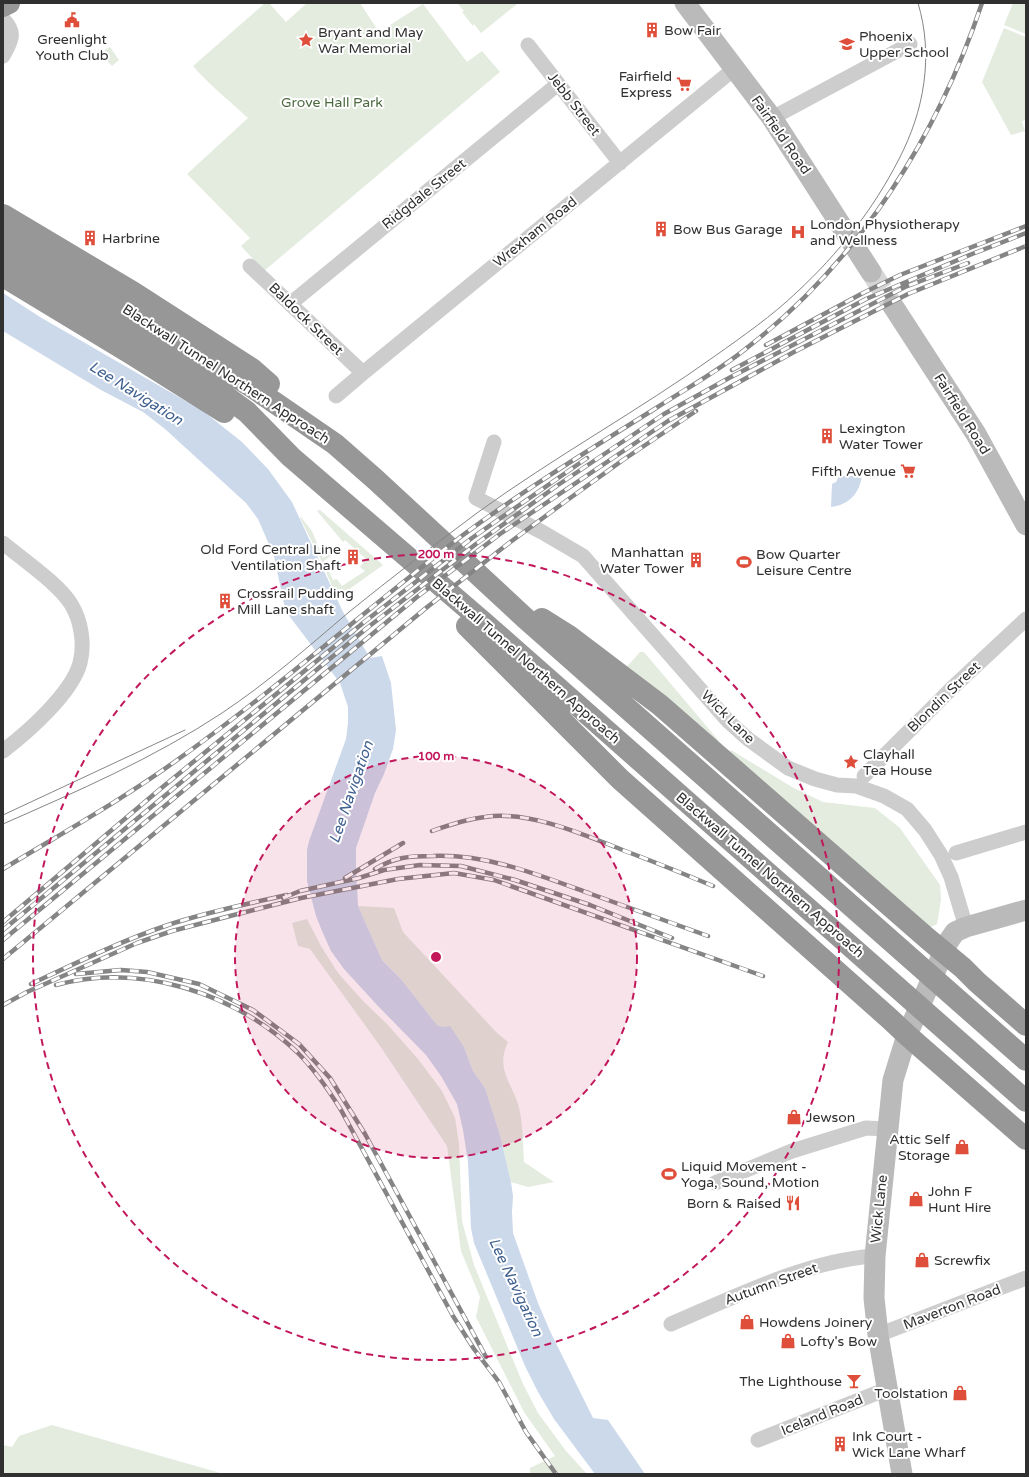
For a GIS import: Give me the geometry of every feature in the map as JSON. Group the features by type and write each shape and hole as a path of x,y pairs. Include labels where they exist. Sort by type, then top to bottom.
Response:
{"highway":[{"path":"3,6 9,3"},
{"path":"3,215 134,293 252,369 335,444"},
{"name":"Blackwall Tunnel Northern Approach","path":"3,235 252,387 335,444 493,589 1026,1060"},
{"name":"Blackwall Tunnel Northern Approach","path":"3,253 102,312 174,359 247,412 291,458 482,621 1026,1101"},
{"path":"3,276 194,393 291,458"},
{"path":"409,559 471,631 620,779 890,1019 909,1032 1026,1139"},
{"path":"493,589 569,636 660,705 928,939 942,956 1026,1025"}],"main road":[{"name":"Fairfield Road","path":"685,3 772,118 871,272"},
{"name":"Fairfield Road","path":"893,306 976,434 1026,525"},
{"path":"966,927 1026,910"},
{"name":"Wick Lane","path":"902,1474 878,1335 874,1298 874,1256 893,1080 909,1032 948,942 956,932 966,927"}],"street":[{"path":"3,19 8,24 11,31 11,41 3,56"},
{"path":"772,118 910,44"},
{"name":"Jebb Street","path":"528,45 620,163"},
{"name":"Wrexham Road","path":"336,396 734,69"},
{"name":"Ridgdale Street","path":"290,304 558,84"},
{"name":"Baldock Street","path":"250,266 363,373"},
{"name":"Wick Lane","path":"494,442 476,498 542,532 583,556 728,721 748,739 788,768 815,779 837,785 856,786 884,796 907,809 925,830 942,855 951,877 966,927"},
{"path":"3,543 46,578 71,603 79,623 83,651 80,664 72,681 64,693 19,739 3,751"},
{"name":"Blondin Street","path":"864,776 951,689 1026,619"},
{"path":"956,854 1026,832"},
{"path":"715,1183 792,1151 866,1128 888,1129"},
{"name":"Autumn Street","path":"671,1324 811,1268 836,1261 874,1256"},
{"name":"Maverton Road","path":"878,1335 1026,1278"},
{"name":"Iceland Road","path":"758,1440 887,1389"}],"green space":[{"name":"Grove Hall Park","path":"265,3 269,3 286,22 307,3 360,3 379,32 423,4 467,62 482,51 500,72 264,271 241,246 250,238 187,174 248,118 212,86 193,66"},
{"path":"457,3 517,4 481,33 474,24 473,26"},
{"path":"1013,3 1026,3 1026,34 1004,25"},
{"path":"1004,28 1026,37 1026,120 1022,121 1025,131 1011,135 982,82"},
{"path":"110,47 119,60 112,66 100,53"},
{"path":"320,510 383,565 337,598 321,560 300,518 301,517 312,531 323,558 333,552 334,553 324,561 333,580 337,579 342,586 365,571 360,567 366,559 345,540 343,542 317,511"},
{"path":"640,652 644,652 719,741 718,742 624,670"},
{"path":"731,750 792,787 823,802 875,808 900,828 940,885 941,900 937,924 929,928 729,752"},
{"path":"358,906 394,908 403,932 497,1033 508,1042 504,1052 504,1070 520,1112 524,1162 554,1182 528,1187 511,1182 500,1135 485,1088 473,1071 464,1047 443,1027 437,1025 401,979 382,960"},
{"path":"307,919 321,946 338,973 418,1059 442,1091 455,1118 459,1144 462,1221 474,1265 523,1384 538,1413 566,1451 587,1474 530,1474 530,1468 555,1456 524,1412 476,1317 480,1297 461,1251 447,1146 380,1046 310,949 298,946 292,923"},
{"path":"52,1425 224,1474 3,1474 3,1445 12,1447 19,1436"}],"water":[{"name":"Lee Navigation","path":"3,293 40,317 203,411 242,442 268,469 292,502 343,612 370,658 382,656 391,683 396,730 393,749 375,793 356,848 358,906 382,960 401,979 437,1025 443,1027 450,1026 464,1047 473,1071 485,1088 500,1135 511,1182 513,1196 513,1233 538,1303 550,1331 593,1418 608,1420 645,1474 595,1474 554,1419 525,1366 474,1243 471,1228 468,1162 457,1104 441,1076 426,1055 344,969 331,951 322,931 316,916 307,881 307,850 346,739 348,707 340,683 290,617 284,604 274,556 258,519 246,503 165,429 143,412 101,390 3,331"},
{"path":"839,476 862,476 856,493 852,498 843,504 831,507 832,484 836,482"}],"tunnel":[{"path":"871,272 893,306"}],"tram line":[{"path":"3,824 143,759 170,745 222,713 271,677 365,599 477,513 506,492 686,376 747,333 787,301 827,262 854,230 889,178 908,141 920,103 926,63 923,23 918,3"},
{"path":"3,815 185,730"}],"railway":[{"path":"3,869 95,814 140,785 220,729 463,535 509,502 702,380 748,347 788,313 825,276 859,235 890,192 918,147 942,100 964,52 982,3"},
{"path":"766,345 900,275 1026,226"},
{"path":"732,370 866,299 1026,233"},
{"path":"3,940 417,597 500,534 668,421 794,352 908,294 1026,246"},
{"path":"3,930 367,628 476,544 558,485 664,414 729,378 905,287 968,263"},
{"path":"3,959 426,608 509,543 566,501 623,460 696,411"},
{"path":"3,922 159,790 363,623 472,538 587,458"},
{"path":"432,831 451,824 485,817 520,817 538,820 575,831 713,886"},
{"path":"345,878 403,843"},
{"path":"375,869 389,862 417,856 453,856 474,858 533,873 708,936"},
{"path":"283,898 300,891 359,878 384,870 420,865 461,866 515,880 590,905 672,938"},
{"path":"3,1005 27,992 137,943 172,931 301,898 398,879 454,873 494,880 763,976"},
{"path":"31,984 150,931 212,912 287,895"},
{"path":"76,974 121,970 147,972 199,984 253,1010 299,1044 330,1078 365,1134 486,1357"},
{"path":"56,985 88,979 120,977 153,981 184,988 215,999 245,1013 272,1031 297,1052 309,1065 341,1110 453,1316 474,1349 499,1382 526,1432 556,1474"}],"place":[{"name":"Greenlight Youth Club","path":"72,20"},
{"name":"Bow Fair","path":"652,30"},
{"name":"Bryant and May War Memorial","path":"306,40"},
{"name":"Phoenix Upper School","path":"847,44"},
{"name":"Fairfield Express","path":"684,84"},
{"name":"Bow Bus Garage","path":"661,229"},
{"name":"London Physiotherapy and Wellness","path":"798,232"},
{"name":"Harbrine","path":"90,238"},
{"name":"Lexington Water Tower","path":"827,436"},
{"name":"Fifth Avenue","path":"908,471"},
{"name":"Old Ford Central Line Ventilation Shaft","path":"353,557"},
{"name":"Manhattan Water Tower","path":"696,560"},
{"name":"Bow Quarter Leisure Centre","path":"744,562"},
{"name":"Crossrail Pudding Mill Lane shaft","path":"225,601"},
{"name":"Clayhall Tea House","path":"851,762"},
{"name":"Jewson","path":"794,1117"},
{"name":"Attic Self Storage","path":"962,1147"},
{"name":"Liquid Movement - Yoga, Sound, Motion","path":"669,1174"},
{"name":"John F Hunt Hire","path":"916,1199"},
{"name":"Born & Raised","path":"793,1203"},
{"name":"Screwfix","path":"922,1260"},
{"name":"Howdens Joinery","path":"747,1322"},
{"name":"Lofty's Bow","path":"788,1341"},
{"name":"The Lighthouse","path":"854,1381"},
{"name":"Toolstation","path":"960,1393"},
{"name":"Ink Court - Wick Lane Wharf","path":"840,1444"}]}
